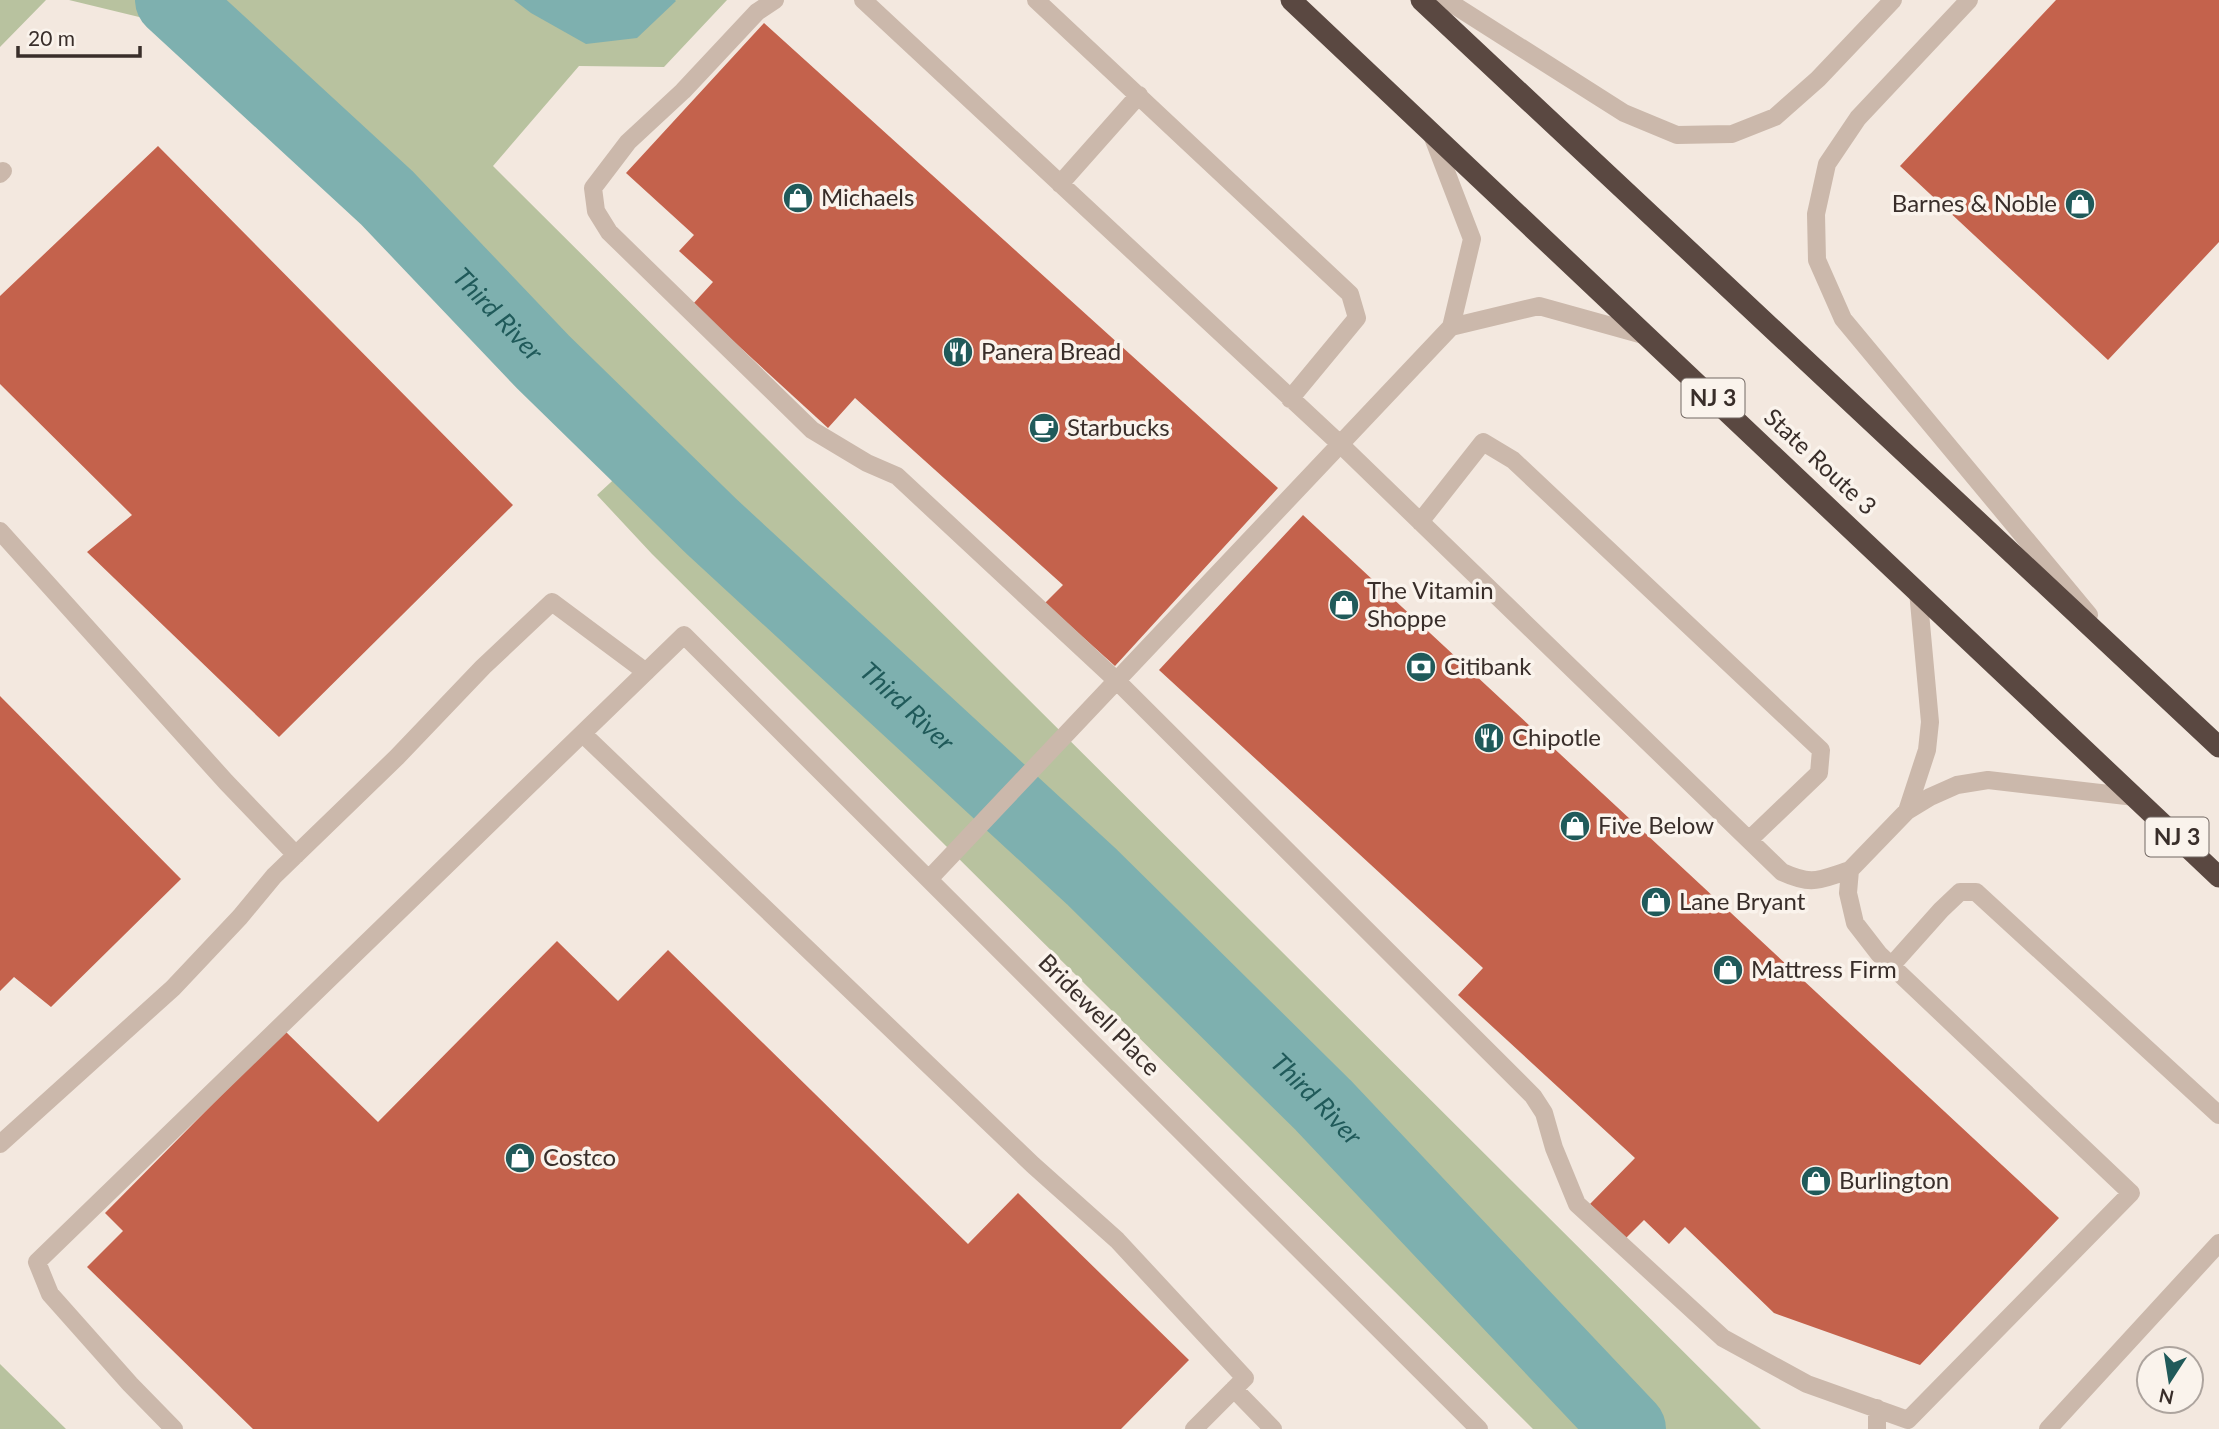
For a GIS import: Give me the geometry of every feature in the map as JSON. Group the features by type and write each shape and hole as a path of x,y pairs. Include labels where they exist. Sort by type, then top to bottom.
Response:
{"highway":[{"name":"State Route 3","path":"1291,0 2219,877"},
{"path":"1421,0 2219,747"},
{"path":"2131,666 2219,741"}],"street":[{"path":"775,0 757,12 683,91 628,142 593,188 596,211 609,232 812,430 867,463 897,476 1116,680 1533,1096 1544,1113 1554,1148 1577,1204 1723,1338 1807,1384 1908,1420 2131,1194 1879,954 1855,923 1848,893 1850,870"},
{"path":"863,0 1340,444 1782,872 1803,881 1820,880 1850,870 1907,811 1956,785 1987,780 2135,797"},
{"path":"1035,0 1350,294 1357,318 1290,398"},
{"path":"1446,0 1623,113 1676,135 1732,134 1775,117 1818,79 1893,0"},
{"path":"1969,0 1858,118 1827,164 1816,214 1818,260 1843,319 2131,666"},
{"path":"1060,184 1139,95"},
{"path":"929,879 1451,327 1472,239 1431,132"},
{"path":"1451,327 1539,306 1648,336"},
{"path":"1420,522 1483,442 1513,460 1821,750 1819,773 1749,840"},
{"path":"0,531 226,782 296,855"},
{"path":"1907,811 1927,751 1930,722 1918,591"},
{"path":"0,1144 173,988 296,855 397,757 483,667 552,602 646,672 37,1262 50,1294 174,1429"},
{"name":"Bridewell Place","path":"646,672 684,635 1479,1429"},
{"path":"583,734 1033,1165 1116,1240 1245,1378 1194,1429"},
{"path":"1891,966 1941,910 1961,892 1976,892 2219,1115"},
{"path":"2048,1429 2219,1243"},
{"path":"1234,1389 1273,1429"},
{"path":"1877,1408 1877,1429"}],"green space":[{"path":"0,0 46,0 0,47"},
{"path":"69,0 727,0 664,67 579,66 493,166 1761,1429 1533,1429 652,554 597,495 623,471 168,24"},
{"path":"0,1364 66,1429 0,1429"}],"water":[{"path":"514,0 676,1 637,38 586,44 531,13"}],"building":[{"name":"Barnes & Noble","path":"2056,0 2219,0 2219,242 2108,360 1900,166"},
{"path":"764,23 1278,488 1115,666 1045,603 1063,585 855,398 828,428 693,304 713,282 679,251 694,235 626,173"},
{"path":"158,146 513,505 279,737 87,552 132,515 0,384 0,296"},
{"path":"1303,515 2059,1218 1920,1365 1774,1313 1685,1227 1669,1244 1644,1220 1626,1238 1590,1204 1635,1158 1458,995 1483,968 1159,670"},
{"path":"0,696 181,879 51,1007 14,977 0,991"},
{"name":"Costco","path":"557,941 618,1001 668,950 968,1244 1018,1193 1189,1360 1121,1429 253,1429 87,1267 123,1231 105,1213 285,1031 378,1122"}],"waterway":[{"name":"Third River","path":"172,0 387,198 543,362 711,526 1092,877 1323,1105 1629,1429"}],"place":[{"name":"Michaels","path":"798,198"},
{"name":"Barnes & Noble","path":"2080,204"},
{"name":"Panera Bread","path":"958,352"},
{"name":"Starbucks","path":"1044,428"},
{"name":"The Vitamin Shoppe","path":"1344,605"},
{"name":"Citibank","path":"1421,667"},
{"name":"Chipotle","path":"1489,738"},
{"name":"Five Below","path":"1575,826"},
{"name":"Lane Bryant","path":"1656,902"},
{"name":"Mattress Firm","path":"1728,970"},
{"name":"Costco","path":"520,1158"},
{"name":"Burlington","path":"1816,1181"}]}
